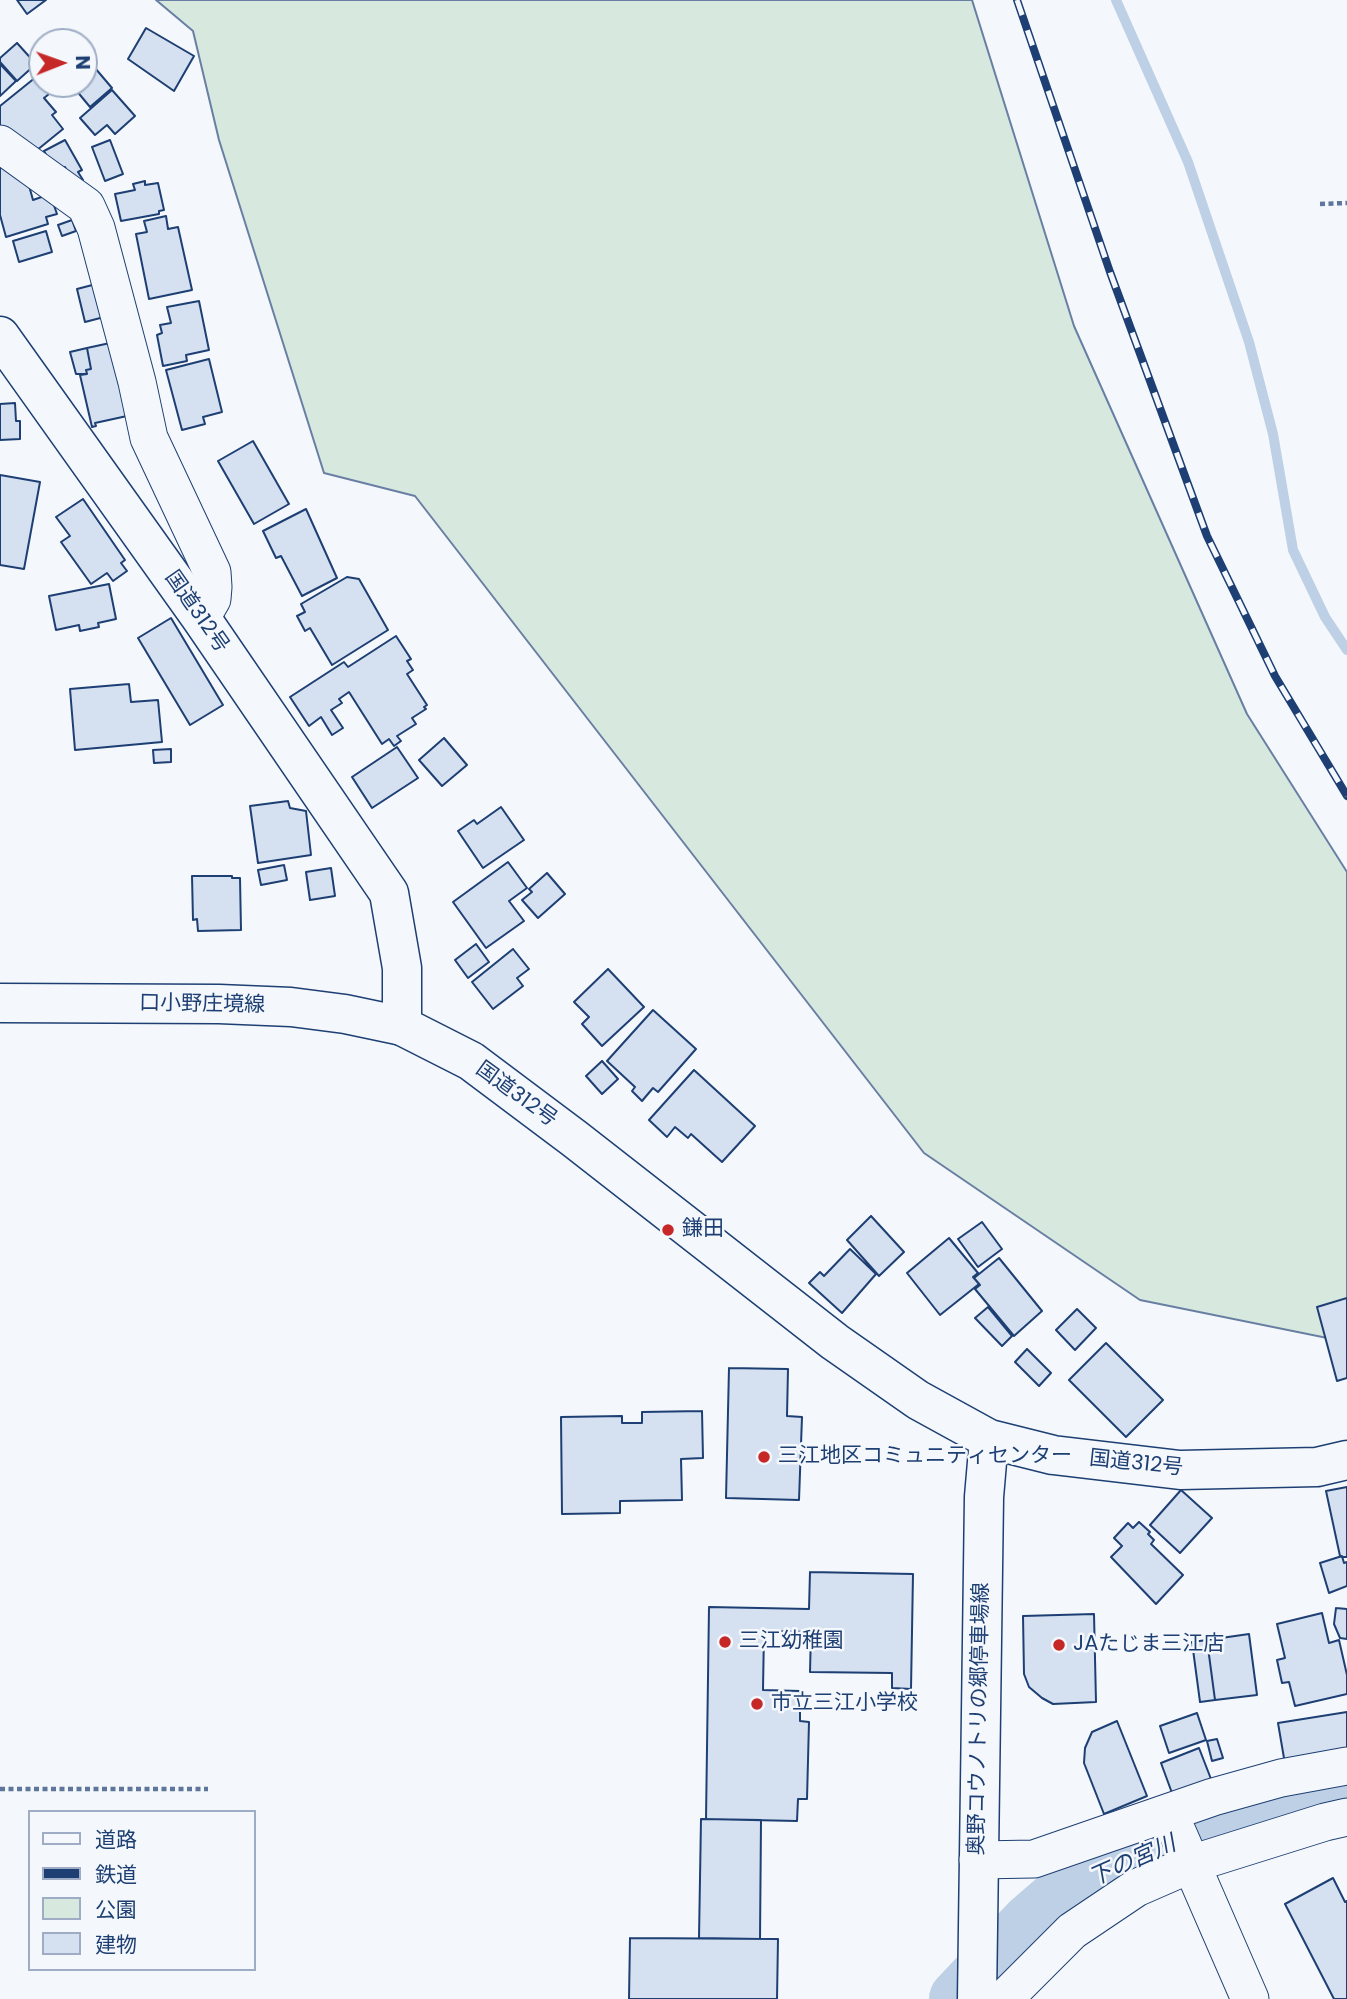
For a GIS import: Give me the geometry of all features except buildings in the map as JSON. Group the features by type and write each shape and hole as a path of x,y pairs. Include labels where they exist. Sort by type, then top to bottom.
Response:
{"main road":[{"name":"国道312号","path":"0,336 201,618 389,893 402,968 402,1027 471,1061 835,1342 918,1400 989,1439 1053,1455 1180,1470 1317,1467 1347,1460"},
{"name":"口小野庄境線","path":"0,1003 291,1007 345,1014 402,1027"},
{"name":"奥野コウノトリの郷停車場線","path":"977,1999 984,1497 989,1439"}],"street":[{"path":"0,144 86,206 96,228 137,382 149,439 212,572 212,599 201,618"},
{"path":"978,1860 1034,1859 1281,1777 1347,1766"},
{"path":"1169,1812 1250,1999"},
{"path":"1004,1999 1072,1931 1136,1888 1191,1864 1347,1817"}],"path":[{"path":"1320,204 1347,203"},
{"path":"0,1789 208,1789"}],"green space":[{"path":"156,0 972,0 1074,326 1247,714 1347,872 1347,1342 1140,1300 924,1153 415,496 324,473 219,140 193,31"}],"waterway":[{"path":"1116,0 1188,162 1249,342 1273,434 1293,550 1325,617 1347,650"},
{"name":"下の宮川","path":"959,1999 1031,1923 1068,1891 1173,1843 1347,1794"}],"railway":[{"path":"1017,0 1110,272 1207,536 1275,676 1347,796"}],"place":[{"name":"鎌田","path":"668,1230"},
{"name":"三江地区コミュニティセンター","path":"764,1457"},
{"name":"三江幼稚園","path":"725,1642"},
{"name":"JAたじま三江店","path":"1059,1645"},
{"name":"市立三江小学校","path":"757,1704"}]}
